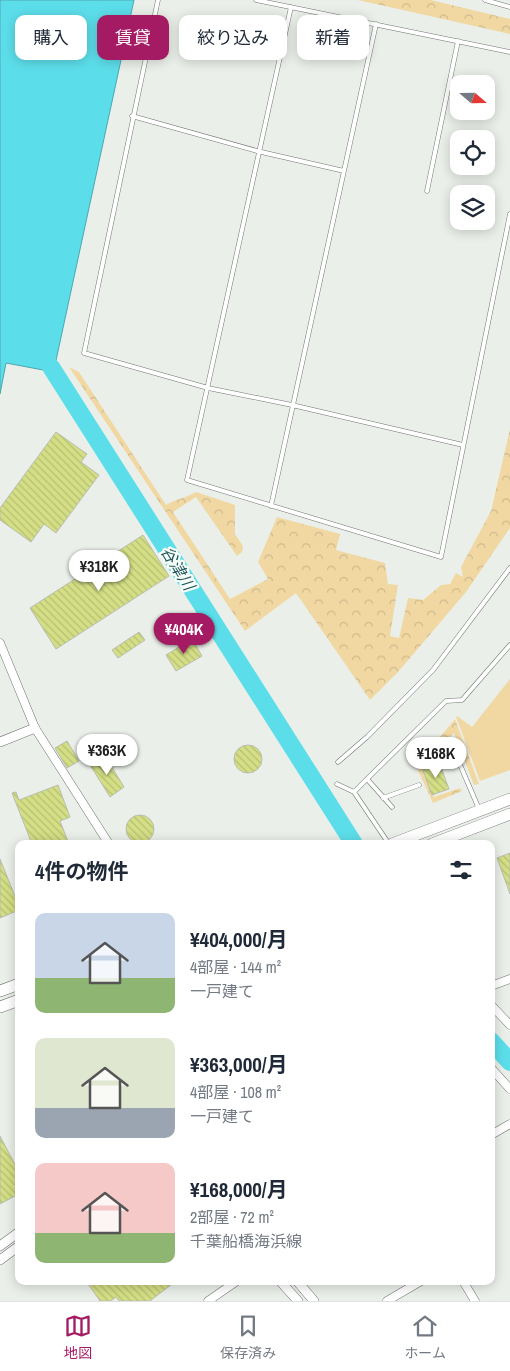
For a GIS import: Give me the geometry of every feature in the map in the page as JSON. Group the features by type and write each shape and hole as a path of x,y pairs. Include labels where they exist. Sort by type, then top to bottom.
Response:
{"main road":[{"path":"402,840 510,799"},
{"path":"442,840 510,814"},
{"path":"0,991 15,985"},
{"path":"0,1007 15,1001"}],"street":[{"path":"0,643 35,728 106,840"},
{"path":"0,742 35,728"},
{"path":"495,985 510,979"},
{"path":"495,1009 510,1025"},
{"path":"495,1072 510,1089"},
{"path":"495,1133 510,1124"},
{"path":"0,1246 15,1235"},
{"path":"0,1260 15,1249"},
{"path":"208,1301 231,1285"},
{"path":"284,1285 298,1301"},
{"path":"300,1285 314,1301"},
{"path":"387,1301 413,1285"},
{"path":"466,1285 475,1301"}],"lane":[{"path":"158,0 132,116 84,353 208,388 292,405 463,446"},
{"path":"256,0 510,52"},
{"path":"485,0 510,7"},
{"path":"291,7 257,151 187,480 441,557 510,214"},
{"path":"271,506 376,24"},
{"path":"427,191 458,41"},
{"path":"132,116 257,151 344,171"},
{"path":"338,762 367,737 432,670 509,571"},
{"path":"354,792 446,701 462,700 510,645"},
{"path":"455,753 480,811"},
{"path":"367,779 392,807"},
{"path":"337,784 354,792 388,840"},
{"path":"383,798 419,785"}],"green space":[{"path":"358,0 431,0 510,19 510,34"},
{"path":"69,367 79,372 166,505 196,492 235,505 235,534 243,546 242,552 237,556 196,497 173,512 230,599 268,579 258,562 277,517 340,534 336,550 385,563 388,584 398,585 390,636 399,638 408,598 423,600 441,585 450,584 456,573 463,577 461,567 491,511 510,429 510,528 466,592 399,671 370,700 296,593 245,631"},
{"path":"510,679 510,770 480,781 456,717 472,727"},
{"path":"455,719 479,784 474,785 454,733 421,767 434,797 460,788 462,791 433,803 416,766"}],"water":[{"path":"0,0 134,0 131,15 97,15 97,60 121,60 55,365 43,370 6,363 0,394"}],"building":[{"path":"56,432 87,454 81,462 99,475 56,533 44,524 31,542 0,520 0,508"},
{"path":"143,535 169,576 56,649 30,608"},
{"path":"139,632 145,640 118,658 112,650"},
{"path":"192,639 202,656 176,671 166,655"},
{"path":"67,741 79,761 67,768 55,748"},
{"path":"248,745 258,749 262,759 258,769 248,773 238,769 234,759 238,749"},
{"path":"105,756 124,787 110,797 90,765"},
{"path":"439,762 449,789 432,795 422,768"},
{"path":"58,785 70,817 60,821 67,840 30,840 12,793 16,792 19,800"},
{"path":"135,816 145,816 153,824 153,834 148,840 132,840 127,834 127,824"},
{"path":"510,853 510,894 497,858"},
{"path":"0,859 15,896 15,912 0,918"},
{"path":"0,1136 15,1164 15,1196 0,1204"},
{"path":"89,1285 171,1285 150,1301 119,1301 116,1297 111,1301 100,1301"}],"waterway":[{"name":"谷津川","path":"51,367 351,840"},
{"name":"谷津川","path":"495,1045 510,1062"}]}
